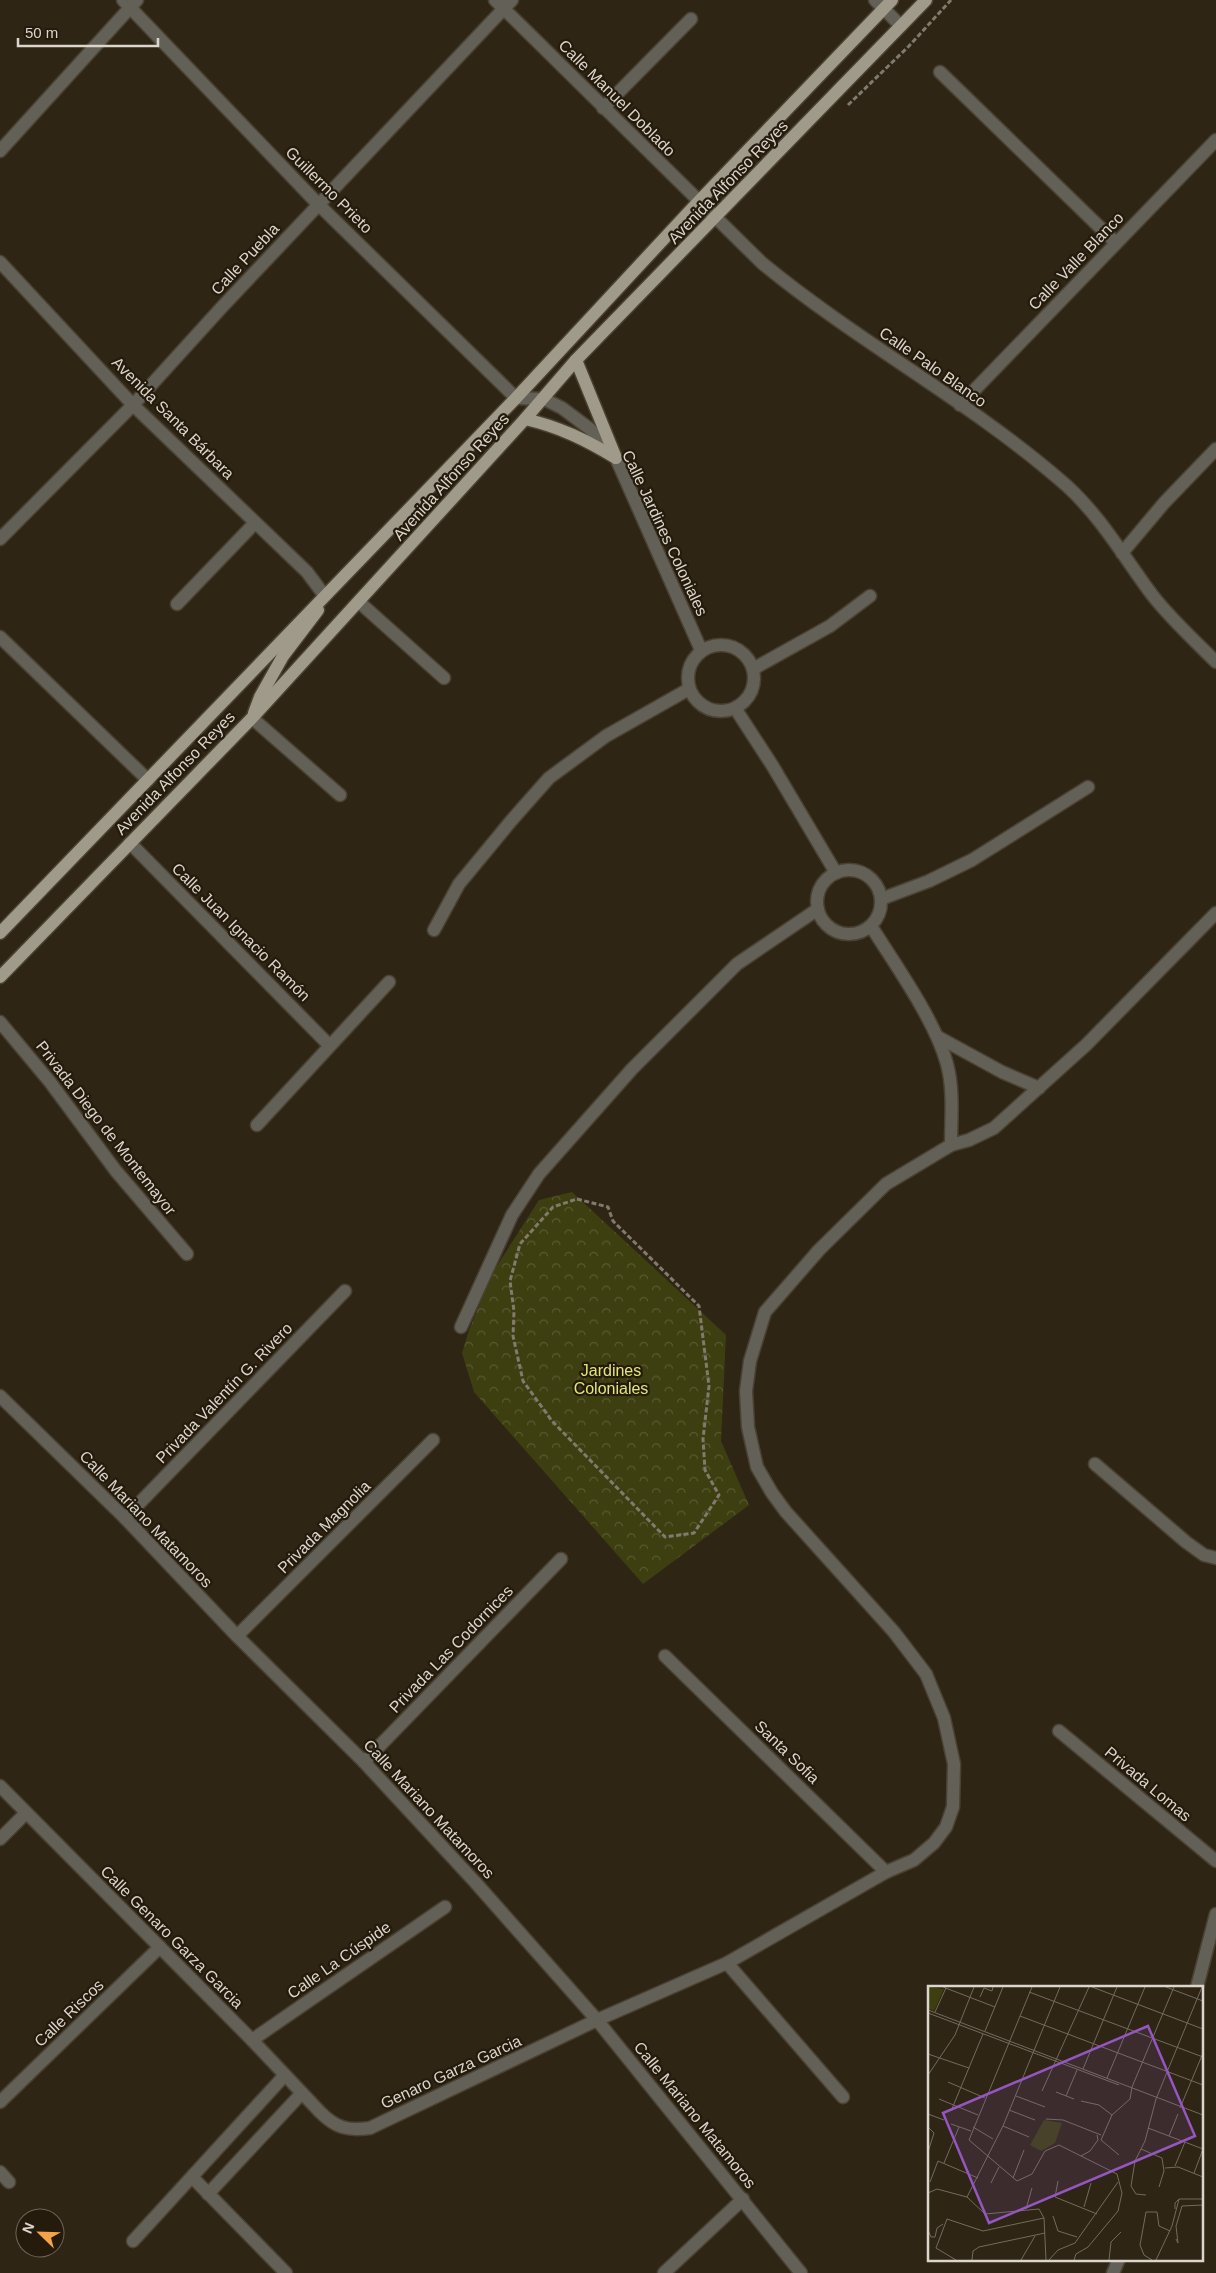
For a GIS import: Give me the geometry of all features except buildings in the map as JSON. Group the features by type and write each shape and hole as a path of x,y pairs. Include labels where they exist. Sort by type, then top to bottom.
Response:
{"main road":[{"name":"Avenida Alfonso Reyes","path":"0,977 252,718 544,399 576,360 716,219 926,0"},
{"name":"Avenida Alfonso Reyes","path":"0,933 516,398 884,3"},
{"path":"576,360 616,458"},
{"path":"525,419 585,439 616,458"},
{"path":"252,718 269,680 283,656 315,616 324,595"}],"street":[{"path":"0,150 130,2"},
{"name":"Guillermo Prieto","path":"130,2 318,204 516,398"},
{"name":"Calle Puebla","path":"0,539 133,405 503,3"},
{"name":"Calle Manuel Doblado","path":"503,3 603,108 716,219"},
{"path":"884,3 901,26"},
{"path":"603,108 691,19"},
{"path":"940,72 1116,243"},
{"name":"Calle Valle Blanco","path":"960,405 1216,140"},
{"name":"Calle Palo Blanco","path":"716,219 762,263 803,297 960,405 1068,487 1091,511 1154,597 1216,662"},
{"name":"Avenida Santa Bárbara","path":"0,262 133,405 307,572 324,595"},
{"path":"516,398 544,399"},
{"name":"Calle Jardines Coloniales","path":"544,399 576,417 590,429 616,458 701,650"},
{"path":"1122,553 1164,503 1216,450"},
{"path":"177,604 255,523"},
{"path":"753,669 830,626 870,596"},
{"path":"359,602 444,678"},
{"path":"0,637 148,780"},
{"path":"718,644 737,648 747,656 753,669 754,686 750,695 744,703 735,708 722,712 708,709 696,701 689,689 687,678 694,658 701,650 718,644"},
{"path":"434,930 459,884 549,778 606,736 689,689"},
{"path":"735,708 772,765 836,873"},
{"path":"252,718 340,795"},
{"path":"881,899 929,881 972,860 1088,787"},
{"name":"Calle Juan Ignacio Ramón","path":"130,843 329,1045"},
{"path":"846,870 865,875 879,890 881,899 877,918 871,926 860,933 846,934 833,930 823,921 818,909 818,898 821,888 836,873 846,870"},
{"path":"461,1327 512,1215 539,1174 632,1069 737,964 818,909"},
{"name":"Genaro Garza Garcia","path":"320,2112 328,2120 342,2128 352,2131 370,2128 597,2020 727,1963 886,1872 914,1860 934,1843 946,1827 953,1808 954,1764 944,1718 926,1674 894,1632 786,1512 757,1467 748,1428 746,1391 750,1361 765,1312 819,1250 886,1184 951,1145 969,1140 994,1128 1138,994 1216,913"},
{"path":"871,926 938,1037 947,1066 950,1085 951,1145"},
{"path":"257,1125 389,982"},
{"name":"Privada Diego de Montemayor","path":"0,1022 50,1082 116,1171 187,1254"},
{"path":"938,1037 1002,1072 1039,1088"},
{"name":"Privada Valentín G. Rivero","path":"125,1518 345,1292"},
{"name":"Calle Mariano Matamoros","path":"0,1396 125,1518 237,1636 364,1762 597,2020 801,2273"},
{"name":"Privada Magnolia","path":"237,1636 433,1440"},
{"path":"1095,1464 1186,1542 1204,1555 1216,1558"},
{"name":"Privada Las Codornices","path":"364,1762 561,1559"},
{"name":"Santa Sofia","path":"665,1656 886,1872"},
{"name":"Privada Lomas","path":"1059,1731 1216,1861"},
{"name":"Calle Genaro Garza Garcia","path":"0,1786 252,2040 320,2112"},
{"path":"0,1839 26,1813"},
{"name":"Calle La Cúspide","path":"252,2040 445,1907"},
{"path":"1197,1986 1216,1914"},
{"name":"Calle Riscos","path":"0,2102 160,1948"},
{"path":"727,1963 843,2097"},
{"path":"133,2241 193,2178 285,2075"},
{"path":"208,2194 302,2093"},
{"path":"0,2172 10,2182"},
{"path":"193,2178 286,2273"},
{"path":"664,2273 743,2200"},
{"path":"1113,2273 1119,2260"}],"path":[{"path":"577,1200 608,1207 613,1221 699,1306 709,1386 703,1439 705,1470 719,1495 694,1532 665,1537 552,1421 523,1381 513,1336 514,1311 510,1281 520,1244 553,1208 577,1200"}],"green space":[{"name":"Jardines Coloniales","path":"572,1192 726,1335 721,1441 749,1505 643,1584 474,1392 462,1353 469,1330 493,1272 539,1200"}]}
